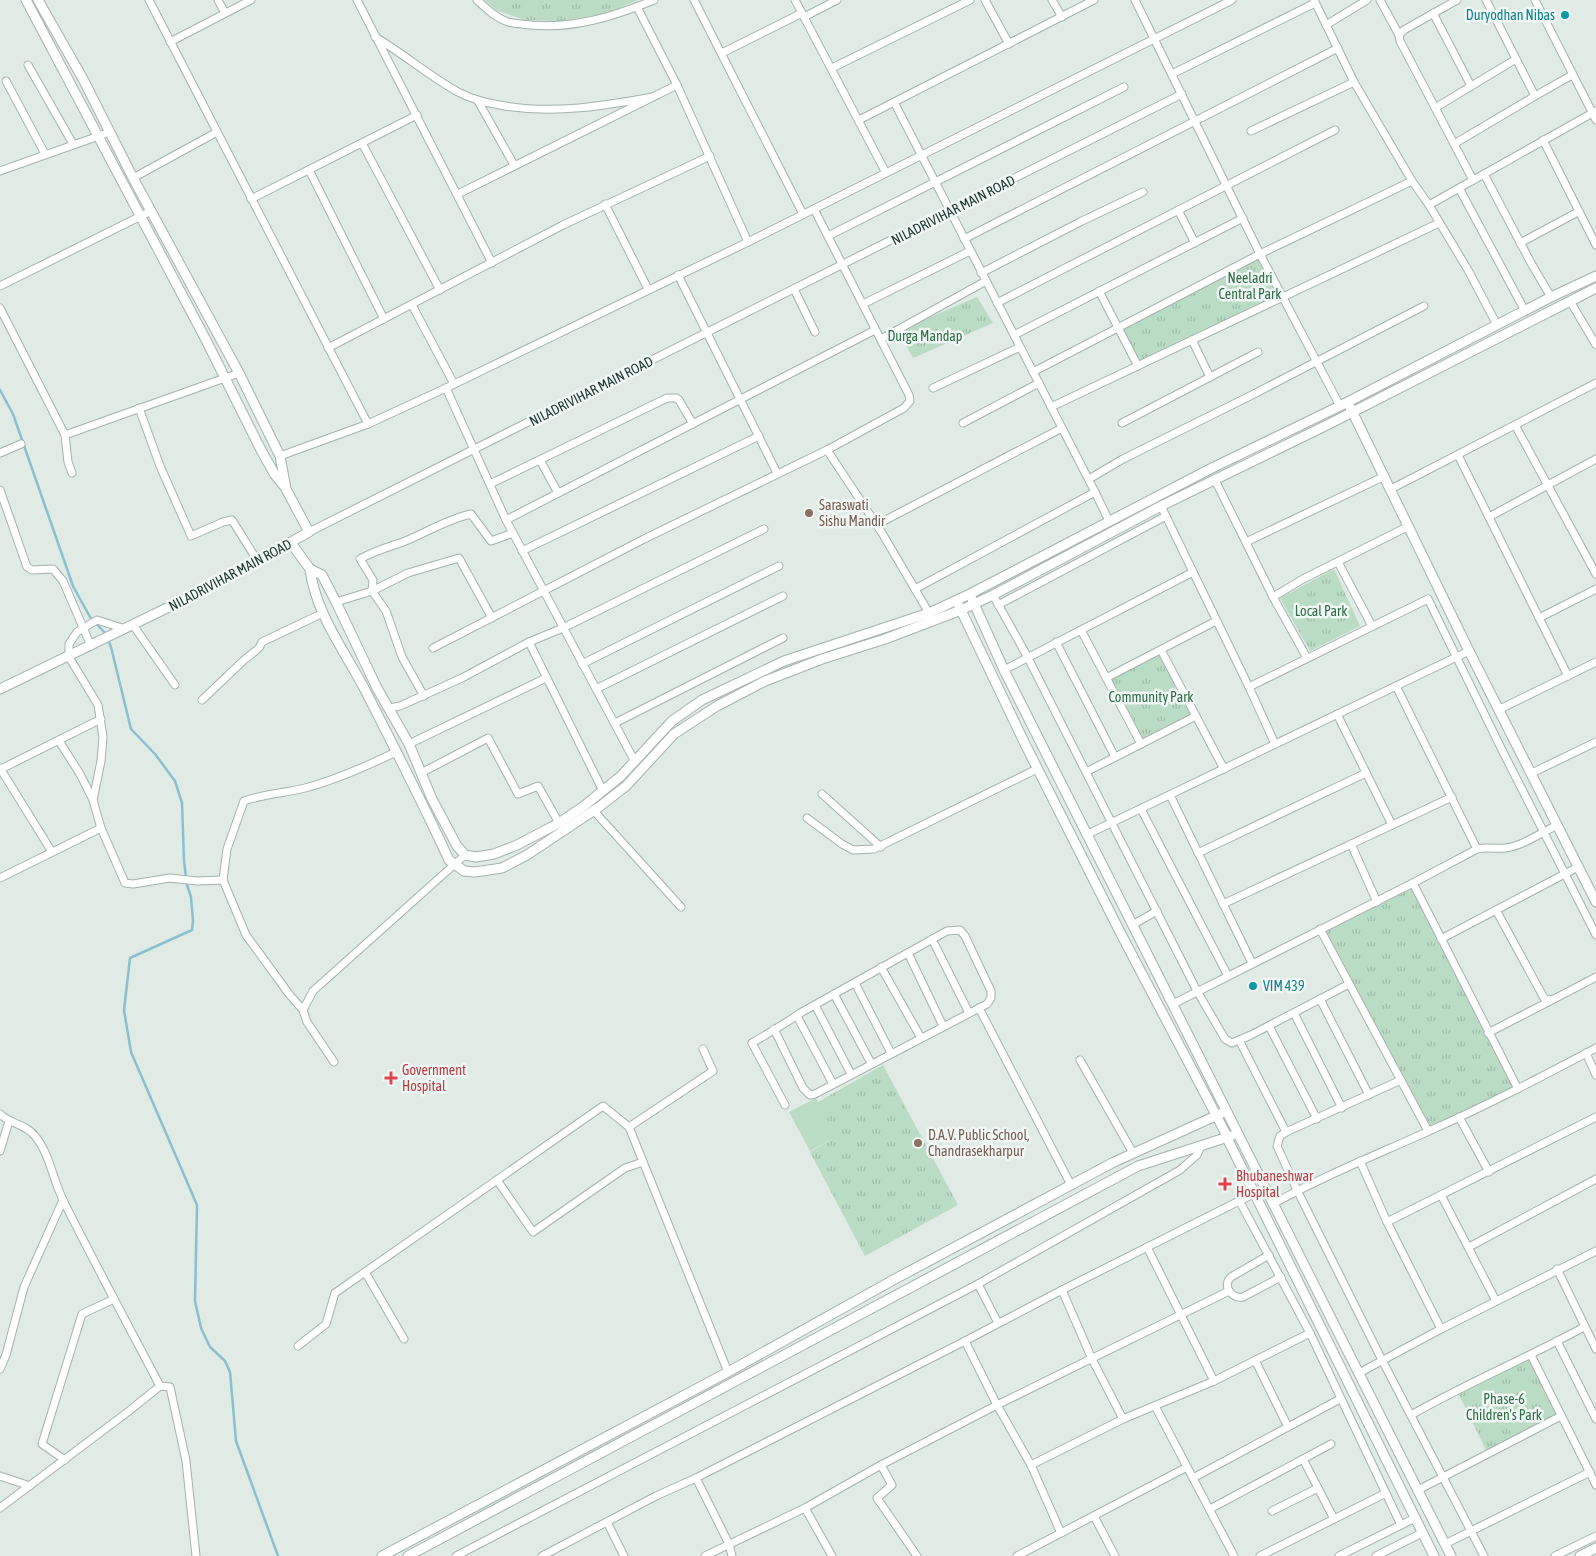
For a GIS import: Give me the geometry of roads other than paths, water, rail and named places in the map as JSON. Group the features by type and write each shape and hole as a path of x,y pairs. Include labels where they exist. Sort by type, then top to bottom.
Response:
{"street":[{"path":"26,0 275,475 286,489 309,532"},
{"path":"38,0 239,373 280,456 286,489"},
{"path":"149,0 368,424"},
{"path":"218,0 225,14"},
{"path":"170,42 251,0"},
{"path":"357,0 492,263"},
{"path":"477,0 492,14 508,22 538,26 592,21 654,0"},
{"path":"694,0 803,214"},
{"path":"795,0 886,173"},
{"path":"722,53 837,0"},
{"path":"832,68 970,0"},
{"path":"985,0 1009,44"},
{"path":"1052,0 1062,17"},
{"path":"859,120 1094,0"},
{"path":"1135,0 1260,254 1316,361 1344,404 1353,412 1468,650 1500,709 1596,902"},
{"path":"280,456 368,424 446,388 748,242 1232,0"},
{"path":"1326,25 1367,0"},
{"path":"1380,0 1400,35 1400,42 1473,180"},
{"path":"1400,35 1404,30 1457,0"},
{"path":"1486,0 1535,96"},
{"path":"1429,205 1543,140 1595,114 1572,75 1535,0"},
{"path":"1172,74 1314,1 1354,82 1412,182 1429,205 1468,270 1497,325"},
{"path":"638,7 677,85 748,242"},
{"path":"1433,13 1471,86"},
{"path":"375,37 437,80 478,101 520,108 568,110 653,97"},
{"path":"964,239 1338,48"},
{"path":"1435,108 1516,59"},
{"path":"28,65 73,144"},
{"path":"1454,144 1572,75"},
{"path":"6,82 45,154"},
{"path":"1251,131 1354,82"},
{"path":"458,194 677,85"},
{"path":"828,236 1124,87"},
{"name":"NILADRIVIHAR MAIN ROAD","path":"0,689 204,590 309,532 1182,94"},
{"path":"478,101 514,165"},
{"path":"894,102 1109,521"},
{"path":"251,199 417,115"},
{"path":"997,303 1336,130"},
{"path":"0,171 110,132"},
{"path":"133,178 217,132"},
{"path":"1543,140 1596,245"},
{"path":"362,143 440,290"},
{"path":"328,348 563,225 710,156"},
{"path":"309,170 384,319"},
{"path":"1484,174 1551,297"},
{"path":"1033,372 1260,254 1412,182"},
{"path":"1459,188 1523,312 1527,324"},
{"path":"981,273 1082,220 1143,192"},
{"path":"605,204 648,290"},
{"path":"433,648 644,539 827,450 904,408 910,401 909,395 814,209"},
{"path":"1178,210 1195,243"},
{"path":"0,283 151,211"},
{"path":"1520,243 1578,212"},
{"path":"1014,335 1243,218"},
{"path":"1051,407 1439,223"},
{"path":"863,304 970,251"},
{"path":"678,275 777,473"},
{"path":"291,543 310,569 322,575 377,688 409,744 420,773 457,846 465,855 476,857 494,854 559,823 604,791 621,776 672,721 702,700 784,661 929,613 970,594 1210,469 1344,404 1551,297 1596,276"},
{"path":"881,339 986,281"},
{"path":"310,569 312,584 323,613 396,752 449,860 464,871 475,872 502,868 527,855 594,811 626,786 674,734 717,706 765,681 822,659 885,640 961,610 993,595 1161,506 1353,412 1596,288"},
{"path":"794,289 815,332"},
{"path":"1099,291 1138,366"},
{"path":"1570,301 1596,345"},
{"path":"412,305 454,384"},
{"path":"1089,479 1123,459 1424,306"},
{"path":"0,308 64,435 68,462 72,474"},
{"path":"506,520 875,330"},
{"path":"1192,340 1210,377"},
{"path":"933,388 1020,347"},
{"path":"1122,423 1258,352"},
{"path":"64,435 239,373"},
{"path":"963,422 1039,383"},
{"path":"1391,489 1596,383"},
{"path":"446,388 506,520 634,760"},
{"path":"490,484 667,398 679,400 693,424"},
{"path":"139,408 160,466 191,536 232,520 257,560"},
{"path":"1515,425 1596,574"},
{"path":"876,525 1062,428"},
{"path":"522,551 758,436"},
{"path":"0,453 21,444"},
{"path":"827,450 876,525 929,613"},
{"path":"1458,455 1568,676"},
{"path":"1489,517 1596,459"},
{"path":"540,460 558,493"},
{"path":"1246,542 1385,476"},
{"path":"1215,480 1273,597 1307,658"},
{"path":"0,490 27,567 32,570 53,569 58,572 83,628 93,645"},
{"path":"915,589 1095,492"},
{"path":"1161,506 1275,744"},
{"path":"1134,508 1139,518"},
{"path":"424,696 402,657 386,611 372,591 373,580 360,559 373,551 404,541 459,516 471,514 492,541 513,533"},
{"path":"998,605 1166,516"},
{"path":"1273,597 1408,526"},
{"path":"389,708 400,706 462,678 529,642 562,628 764,530"},
{"path":"336,602 372,591 408,573 459,558 492,618"},
{"path":"1338,562 1372,626"},
{"path":"582,664 779,566"},
{"path":"1004,670 1027,656 1193,572"},
{"path":"1540,618 1596,589"},
{"path":"970,594 1004,670 1134,924 1451,1556"},
{"path":"993,595 1027,656 1157,911 1225,1039 1232,1042 1239,1040 1349,984"},
{"path":"596,689 782,596"},
{"path":"1249,687 1428,599 1596,935"},
{"path":"957,600 1037,769 1217,1116 1226,1134 1226,1138 1434,1556"},
{"path":"202,700 244,660 260,648 262,642 323,613"},
{"path":"93,800 101,761 103,738 98,705 69,657 69,644 77,632 97,620 129,627 175,685"},
{"path":"1106,678 1216,621"},
{"path":"1081,630 1141,744"},
{"path":"615,724 784,638"},
{"path":"529,642 604,791"},
{"path":"1056,642 1115,757"},
{"path":"1161,650 1224,768"},
{"path":"1088,834 1468,650"},
{"path":"1500,709 1596,662"},
{"path":"409,744 546,678"},
{"path":"1396,686 1477,849"},
{"path":"1337,714 1392,825"},
{"path":"1086,772 1196,716"},
{"path":"52,852 0,769 59,742 101,719"},
{"path":"420,773 488,738 518,794 538,786 559,823"},
{"path":"59,742 80,774 93,800 101,828 125,883 133,884 170,878 223,880"},
{"path":"1532,773 1596,742"},
{"path":"334,1062 308,1022 303,1010 246,935 223,880 227,849 244,801 306,788 361,768 396,752"},
{"path":"807,818 853,850 874,849 1037,769"},
{"path":"1198,853 1366,773"},
{"path":"822,794 881,847"},
{"path":"1170,795 1252,963"},
{"path":"1223,904 1452,797"},
{"path":"1141,809 1228,976"},
{"path":"594,811 682,907"},
{"path":"1173,1004 1477,849 1486,847 1505,848 1518,845 1558,825"},
{"path":"0,878 101,828"},
{"path":"1351,844 1376,902"},
{"path":"303,1010 313,991 465,855"},
{"path":"1441,939 1578,867"},
{"path":"1413,883 1518,1089"},
{"path":"1496,910 1539,992 1548,1000 1554,999"},
{"path":"1134,924 1157,911"},
{"path":"1320,929 1428,1131"},
{"path":"774,1029 806,1092 810,1095 987,1004 991,998 991,991 965,936 960,930 947,931 932,939 814,1005 797,1016 774,1029 752,1043 785,1105"},
{"path":"932,939 969,1013"},
{"path":"908,953 943,1026"},
{"path":"882,967 921,1038"},
{"path":"1488,1033 1596,977"},
{"path":"1148,985 1161,979"},
{"path":"855,983 891,1053"},
{"path":"834,994 870,1064"},
{"path":"1320,999 1369,1095"},
{"path":"814,1005 851,1074"},
{"path":"979,1008 1071,1184"},
{"path":"1294,1013 1342,1108"},
{"path":"797,1016 833,1084"},
{"path":"1269,1026 1317,1119"},
{"path":"1239,1040 1286,1132"},
{"path":"1273,1204 1297,1190 1518,1089 1596,1048"},
{"path":"629,1127 713,1072 703,1049"},
{"path":"1586,1053 1596,1075"},
{"path":"1080,1060 1133,1153"},
{"path":"1400,1080 1286,1132 1280,1136 1277,1146 1382,1360 1484,1556"},
{"path":"298,1346 326,1324 335,1293 602,1106 629,1127 728,1372"},
{"path":"385,1555 728,1372 1071,1184 1133,1153 1227,1111"},
{"path":"0,1114 8,1121 27,1128 36,1137 62,1200 160,1386"},
{"path":"1459,1117 1488,1172"},
{"path":"1386,1222 1596,1117"},
{"path":"0,1151 8,1121"},
{"path":"408,1556 1018,1231 1079,1196 1138,1166 1239,1133"},
{"path":"456,1556 978,1284 1180,1170 1197,1155 1201,1146"},
{"path":"1360,1161 1386,1222 1440,1329"},
{"path":"497,1180 533,1232 625,1168 643,1162"},
{"path":"1469,1247 1596,1179"},
{"path":"542,1556 1062,1290 1255,1194"},
{"path":"1441,1195 1496,1301"},
{"path":"0,1369 6,1355 24,1287 62,1200"},
{"path":"1240,1202 1310,1333 1384,1494 1401,1525"},
{"path":"1147,1247 1214,1380"},
{"path":"1359,1373 1440,1329 1596,1251"},
{"path":"1268,1255 1231,1277 1226,1284 1229,1291 1237,1298 1281,1277"},
{"path":"1558,1269 1596,1349"},
{"path":"365,1272 404,1339"},
{"path":"978,1284 998,1323"},
{"path":"1062,1290 1092,1360 1123,1420"},
{"path":"705,1556 805,1508 881,1465 997,1405 1092,1360 1229,1291"},
{"path":"64,1460 42,1444 82,1314 114,1299"},
{"path":"1411,1415 1441,1398 1531,1355 1584,1326"},
{"path":"1031,1465 1310,1333"},
{"path":"965,1341 997,1405 1031,1465 1061,1533"},
{"path":"1556,1342 1596,1419"},
{"path":"1531,1355 1596,1485"},
{"path":"1255,1360 1288,1427"},
{"path":"0,1508 160,1386 170,1387 186,1461 196,1556"},
{"path":"1356,1396 1367,1390"},
{"path":"1193,1478 1340,1399"},
{"path":"1155,1406 1234,1556"},
{"path":"1418,1490 1562,1416"},
{"path":"1210,1508 1331,1444"},
{"path":"1303,1459 1334,1519"},
{"path":"881,1465 892,1485 877,1498 917,1556"},
{"path":"1017,1556 1188,1467"},
{"path":"1445,1544 1590,1472"},
{"path":"0,1476 30,1486"},
{"path":"696,1478 732,1556"},
{"path":"1272,1511 1318,1488"},
{"path":"1260,1556 1384,1494"},
{"path":"805,1508 832,1556"},
{"path":"1094,1516 1115,1556"},
{"path":"1339,1556 1415,1518"},
{"path":"607,1522 624,1556"},
{"path":"1376,1556 1422,1532"},
{"path":"1556,1556 1596,1536"},
{"path":"1580,1556 1596,1548"}],"waterway":[{"path":"0,390 13,414 73,586 90,617 105,633 111,647 131,729 155,754 175,781 182,803 184,861 187,885 191,897 192,930 130,958 124,1010 131,1052 197,1205 195,1301 201,1328 210,1347 225,1361 230,1372 236,1441 278,1556"}],"place":[{"name":"Duryodhan Nibas","path":"1565,15"},
{"name":"Saraswati Sishu Mandir","path":"809,513"},
{"name":"VIM 439","path":"1253,986"},
{"name":"Government Hospital","path":"391,1078"},
{"name":"D.A.V. Public School, Chandrasekharpur","path":"918,1143"},
{"name":"Bhubaneshwar Hospital","path":"1225,1184"}],"park label":[{"name":"Neeladri Central Park","path":"1250,286"},
{"name":"Durga Mandap","path":"925,336"},
{"name":"Local Park","path":"1321,611"},
{"name":"Community Park","path":"1151,697"},
{"name":"Phase-6 Children's Park","path":"1504,1408"}]}
